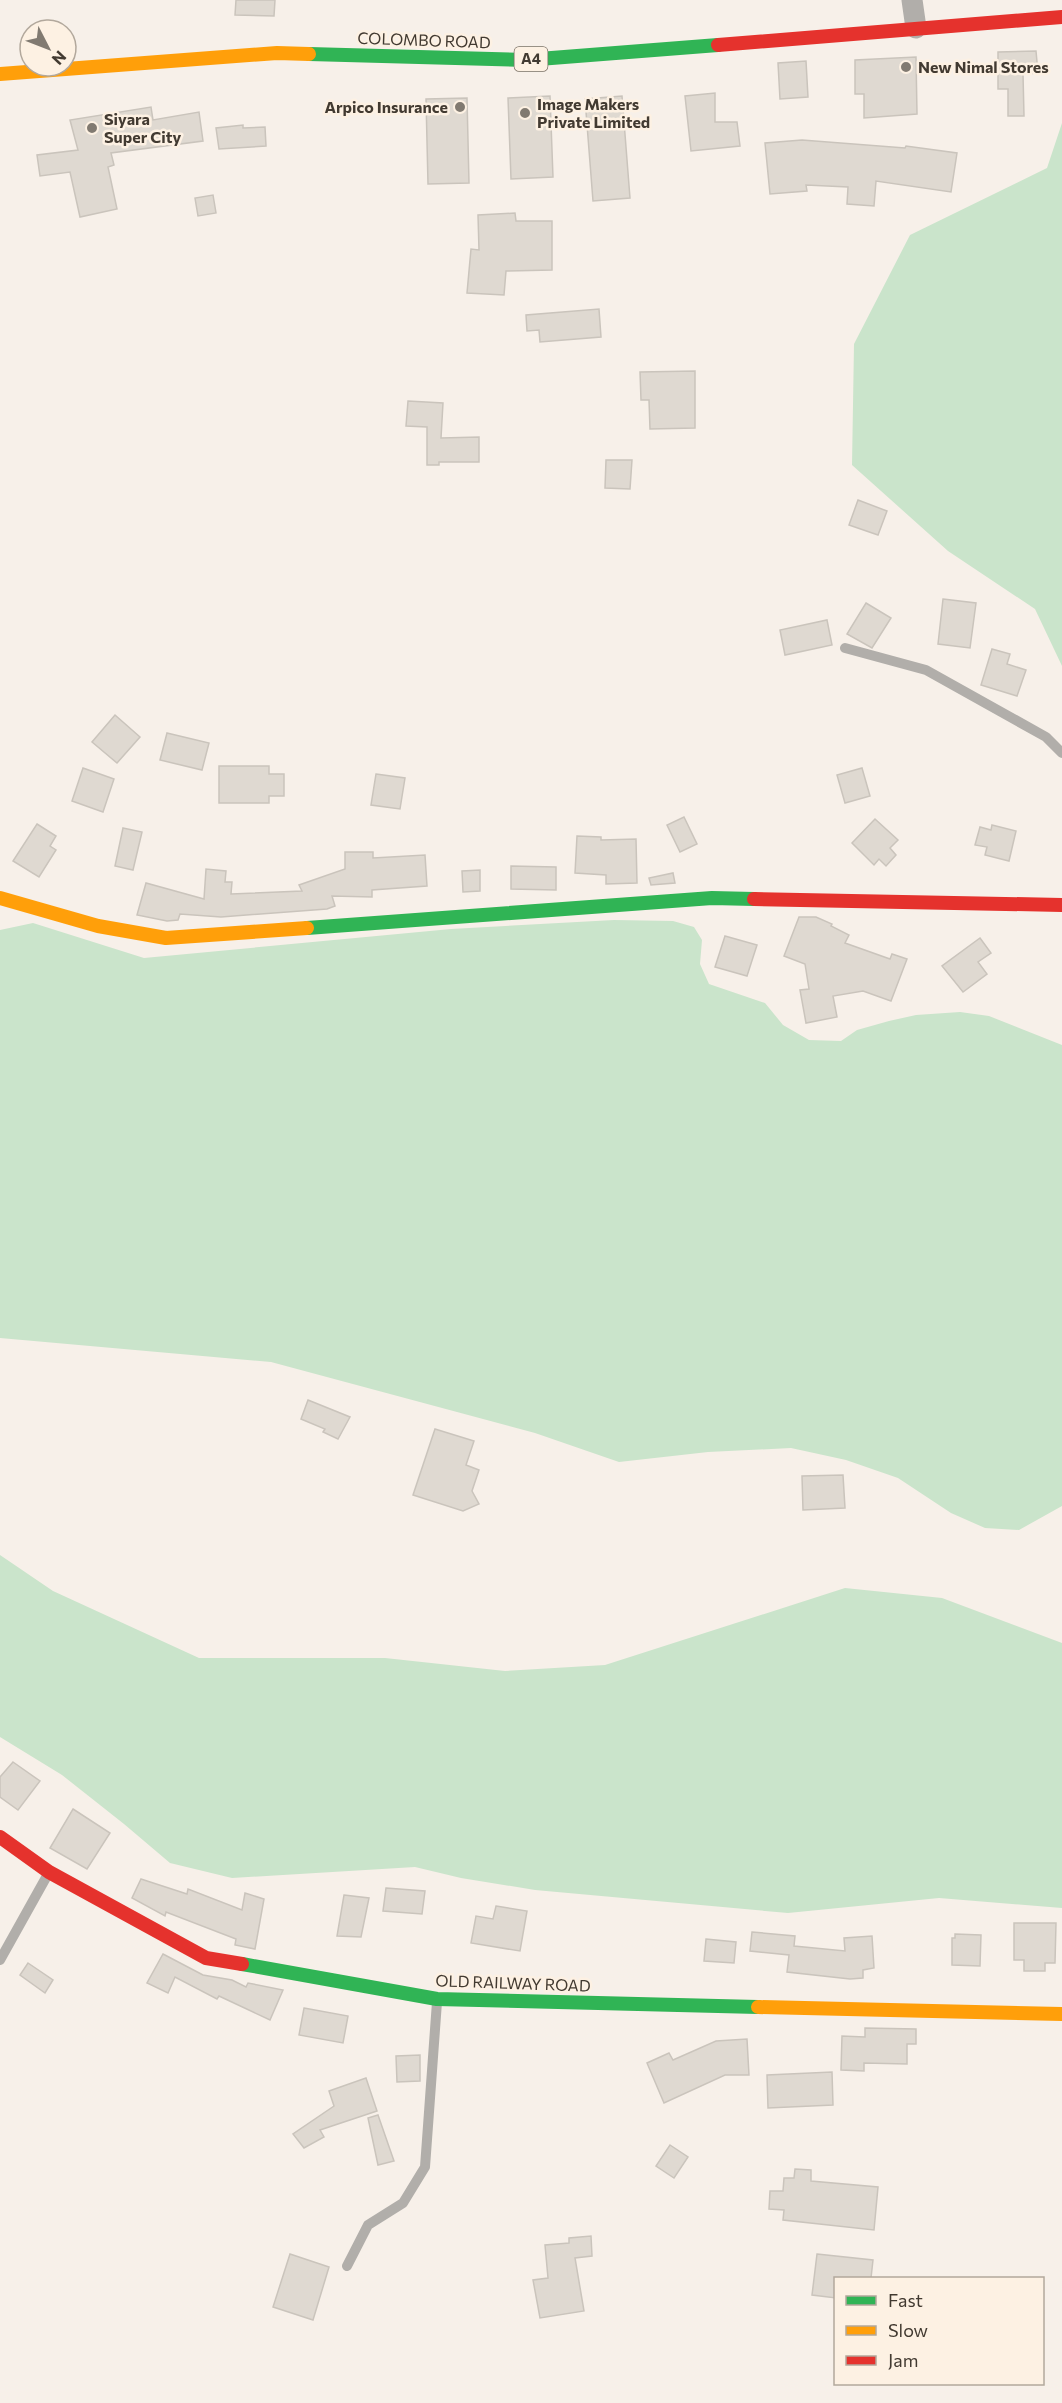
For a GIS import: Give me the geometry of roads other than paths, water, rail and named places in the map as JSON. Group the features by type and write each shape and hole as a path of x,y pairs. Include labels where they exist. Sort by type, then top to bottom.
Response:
{"main road":[{"name":"COLOMBO ROAD","path":"0,74 277,53 525,60 1062,17"},
{"path":"0,898 98,926 166,938 711,898 1062,905"},
{"name":"OLD RAILWAY ROAD","path":"0,1837 49,1872 206,1958 437,1999 1062,2013"}],"street":[{"path":"912,0 916,28"}],"lane":[{"path":"845,648 926,670 1046,737 1062,753"},
{"path":"0,1960 49,1872"},
{"path":"347,2266 368,2225 403,2203 425,2167 438,2015 437,1999"}],"place":[{"name":"New Nimal Stores","path":"906,67"},
{"name":"Arpico Insurance","path":"460,107"},
{"name":"Image Makers Private Limited","path":"525,113"},
{"name":"Siyara Super City","path":"92,128"}]}
